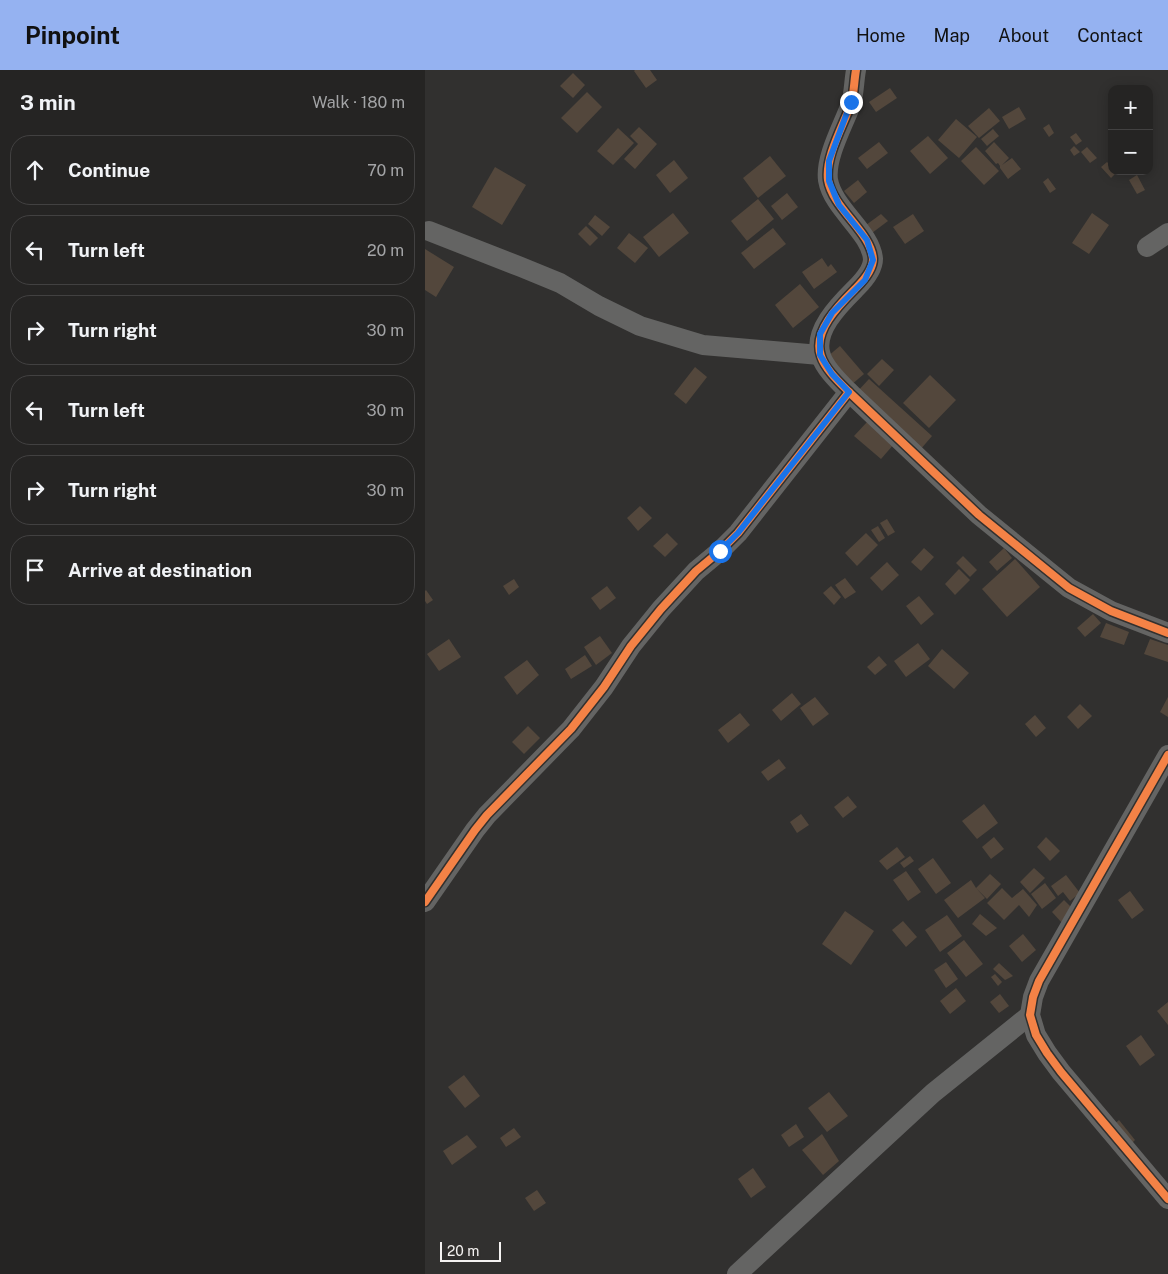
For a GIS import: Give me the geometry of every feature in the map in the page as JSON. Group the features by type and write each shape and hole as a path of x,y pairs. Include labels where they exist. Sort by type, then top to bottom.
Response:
{"street":[{"path":"855,70 851,102 829,161 829,181 839,205 867,240 873,260 865,280 832,313 820,334 820,355 832,374 849,392 979,515 1069,588 1111,611 1168,633"},
{"path":"429,231 560,284 640,326 703,345 820,355"},
{"path":"1147,247 1168,233"},
{"path":"425,902 487,815 571,729 604,687 631,646 661,609 696,571 738,533 849,392"},
{"path":"1168,755 1039,981 1033,997 1030,1015 1036,1035 1061,1072 1168,1199"},
{"path":"737,1274 933,1093 1030,1015"}],"building":[{"path":"635,70 650,70 657,80 646,88"},
{"path":"573,73 585,85 573,98 560,86"},
{"path":"890,88 897,98 876,112 869,102"},
{"path":"587,92 602,107 577,133 561,118"},
{"path":"1019,107 1026,119 1009,129 1002,117"},
{"path":"989,108 1000,121 979,138 968,126"},
{"path":"956,119 977,137 959,158 938,140"},
{"path":"1049,124 1054,133 1049,137 1043,128"},
{"path":"639,127 657,144 635,169 624,159 638,144 630,136"},
{"path":"618,128 634,143 613,165 597,151"},
{"path":"993,129 999,136 987,146 981,139"},
{"path":"1076,133 1082,141 1076,145 1070,137"},
{"path":"928,136 948,158 930,174 910,151"},
{"path":"879,142 888,153 867,169 858,158"},
{"path":"994,142 1009,158 1002,165 1012,158 1021,169 1008,179 998,163 996,164 985,151"},
{"path":"1074,146 1080,152 1074,156 1070,150"},
{"path":"976,147 999,171 984,185 961,161"},
{"path":"1087,147 1097,158 1090,163 1081,152"},
{"path":"770,156 786,176 758,198 743,178"},
{"path":"674,160 688,178 670,193 656,175"},
{"path":"1108,163 1108,175 1101,167"},
{"path":"495,167 526,185 502,225 472,207"},
{"path":"1137,175 1145,190 1137,194 1129,180"},
{"path":"1048,178 1056,189 1050,193 1043,182"},
{"path":"858,180 867,192 854,203 844,191"},
{"path":"787,193 798,207 782,220 771,206"},
{"path":"758,199 774,219 747,241 731,221"},
{"path":"673,213 689,233 659,257 643,237"},
{"path":"1092,213 1109,225 1089,254 1072,243"},
{"path":"881,214 888,221 872,233 866,225"},
{"path":"913,214 924,231 905,244 893,227"},
{"path":"595,215 610,227 602,236 588,224"},
{"path":"586,226 598,238 590,246 578,234"},
{"path":"773,228 786,244 754,269 741,253"},
{"path":"629,233 648,248 635,263 617,248"},
{"path":"425,249 454,267 436,297 425,290"},
{"path":"822,258 828,267 831,264 837,272 814,289 802,272"},
{"path":"800,284 819,307 793,328 775,305"},
{"path":"840,346 864,374 851,385 827,357"},
{"path":"882,359 894,370 879,386 867,374"},
{"path":"695,367 707,377 686,404 674,394"},
{"path":"930,375 956,400 929,428 903,403"},
{"path":"869,379 932,436 920,450 856,393"},
{"path":"868,421 894,444 881,459 854,436"},
{"path":"640,506 652,518 638,531 627,518"},
{"path":"887,519 895,532 888,536 880,523"},
{"path":"878,526 885,538 879,542 871,530"},
{"path":"667,533 678,544 665,557 653,546"},
{"path":"866,533 878,545 857,566 845,553"},
{"path":"924,548 934,557 921,571 911,562"},
{"path":"1004,548 1012,558 997,571 989,562"},
{"path":"963,556 977,570 970,577 956,563"},
{"path":"1015,559 1040,587 1007,617 982,589"},
{"path":"887,562 899,575 882,591 870,578"},
{"path":"959,569 970,580 955,595 945,584"},
{"path":"845,578 856,592 845,599 835,585"},
{"path":"514,579 519,587 509,595 503,586"},
{"path":"607,586 616,598 600,610 591,598"},
{"path":"831,586 841,597 834,605 823,593"},
{"path":"426,590 433,600 427,604 425,601"},
{"path":"919,596 934,614 921,625 906,606"},
{"path":"1093,614 1101,623 1085,637 1077,628"},
{"path":"1106,623 1129,632 1124,645 1100,637"},
{"path":"600,636 612,653 596,665 584,647"},
{"path":"449,639 461,657 439,671 427,654"},
{"path":"1150,639 1168,645 1168,662 1144,654"},
{"path":"918,643 930,659 906,677 894,661"},
{"path":"942,649 969,673 954,689 928,666"},
{"path":"585,655 592,666 571,679 565,669"},
{"path":"879,656 887,665 875,675 867,667"},
{"path":"527,660 539,675 517,695 504,677"},
{"path":"792,693 801,704 781,721 772,710"},
{"path":"815,697 829,714 813,726 800,708"},
{"path":"1168,697 1168,717 1160,712"},
{"path":"1080,704 1092,716 1078,729 1067,717"},
{"path":"740,713 750,725 728,743 718,730"},
{"path":"1035,715 1046,728 1036,737 1025,724"},
{"path":"528,726 540,738 524,754 512,742"},
{"path":"779,759 786,768 768,781 761,772"},
{"path":"848,796 857,807 843,818 834,807"},
{"path":"984,804 998,823 977,839 962,821"},
{"path":"801,814 809,825 797,833 790,822"},
{"path":"994,837 1004,849 991,859 982,847"},
{"path":"1046,837 1060,851 1050,861 1037,847"},
{"path":"897,847 905,857 887,870 879,861"},
{"path":"910,856 914,861 904,868 900,863"},
{"path":"933,858 951,883 936,894 918,869"},
{"path":"1034,868 1045,878 1030,893 1020,882"},
{"path":"906,871 921,892 908,901 893,880"},
{"path":"990,874 1001,884 987,899 976,888"},
{"path":"1066,875 1080,893 1070,901 1063,892 1058,896 1051,886"},
{"path":"971,880 985,898 958,918 944,900"},
{"path":"1045,883 1056,898 1042,909 1031,894"},
{"path":"1002,888 1012,898 1023,889 1037,905 1029,917 1019,905 1004,920 987,903"},
{"path":"1130,891 1144,910 1132,919 1118,900"},
{"path":"1064,900 1075,911 1062,923 1052,912"},
{"path":"845,911 874,931 851,965 822,944"},
{"path":"980,914 997,928 986,936 972,924"},
{"path":"947,915 962,936 940,952 925,930"},
{"path":"903,921 917,937 906,947 892,930"},
{"path":"1023,934 1036,950 1022,962 1009,946"},
{"path":"964,940 983,964 966,977 947,953"},
{"path":"946,962 958,979 946,988 934,970"},
{"path":"999,963 1013,976 1005,980 993,969"},
{"path":"995,974 1002,982 998,986 991,977"},
{"path":"956,988 966,1001 950,1014 940,1001"},
{"path":"1000,994 1009,1006 999,1013 990,1002"},
{"path":"1168,1002 1168,1025 1157,1011"},
{"path":"1141,1035 1155,1055 1140,1066 1126,1046"},
{"path":"464,1075 480,1096 465,1108 448,1087"},
{"path":"829,1092 848,1116 827,1132 808,1108"},
{"path":"1119,1120 1135,1140 1129,1146 1112,1126"},
{"path":"796,1124 804,1137 789,1147 781,1135"},
{"path":"514,1128 521,1137 506,1147 500,1138"},
{"path":"822,1134 839,1161 823,1175 802,1150"},
{"path":"467,1135 477,1147 452,1165 443,1151"},
{"path":"753,1168 766,1187 751,1198 738,1179"},
{"path":"537,1190 546,1203 534,1211 525,1198"}],"cycle path":[{"path":"856,70 851,104 835,142 829,162 828,180 831,191 837,201 866,239 871,249 873,263 864,279 836,310 824,328 820,337 819,347 823,361 849,392 979,515 1069,588 1111,611 1168,633"},
{"path":"425,902 487,815 571,729 604,687 631,646 661,609 696,571 738,533 849,392"},
{"path":"1168,755 1039,981 1033,997 1030,1015 1036,1035 1061,1072 1168,1199"}],"route":[{"path":"720,551 738,533 849,392 832,374 820,355 820,334 832,313 865,280 873,260 867,240 839,205 829,181 829,161 851,102"}]}
